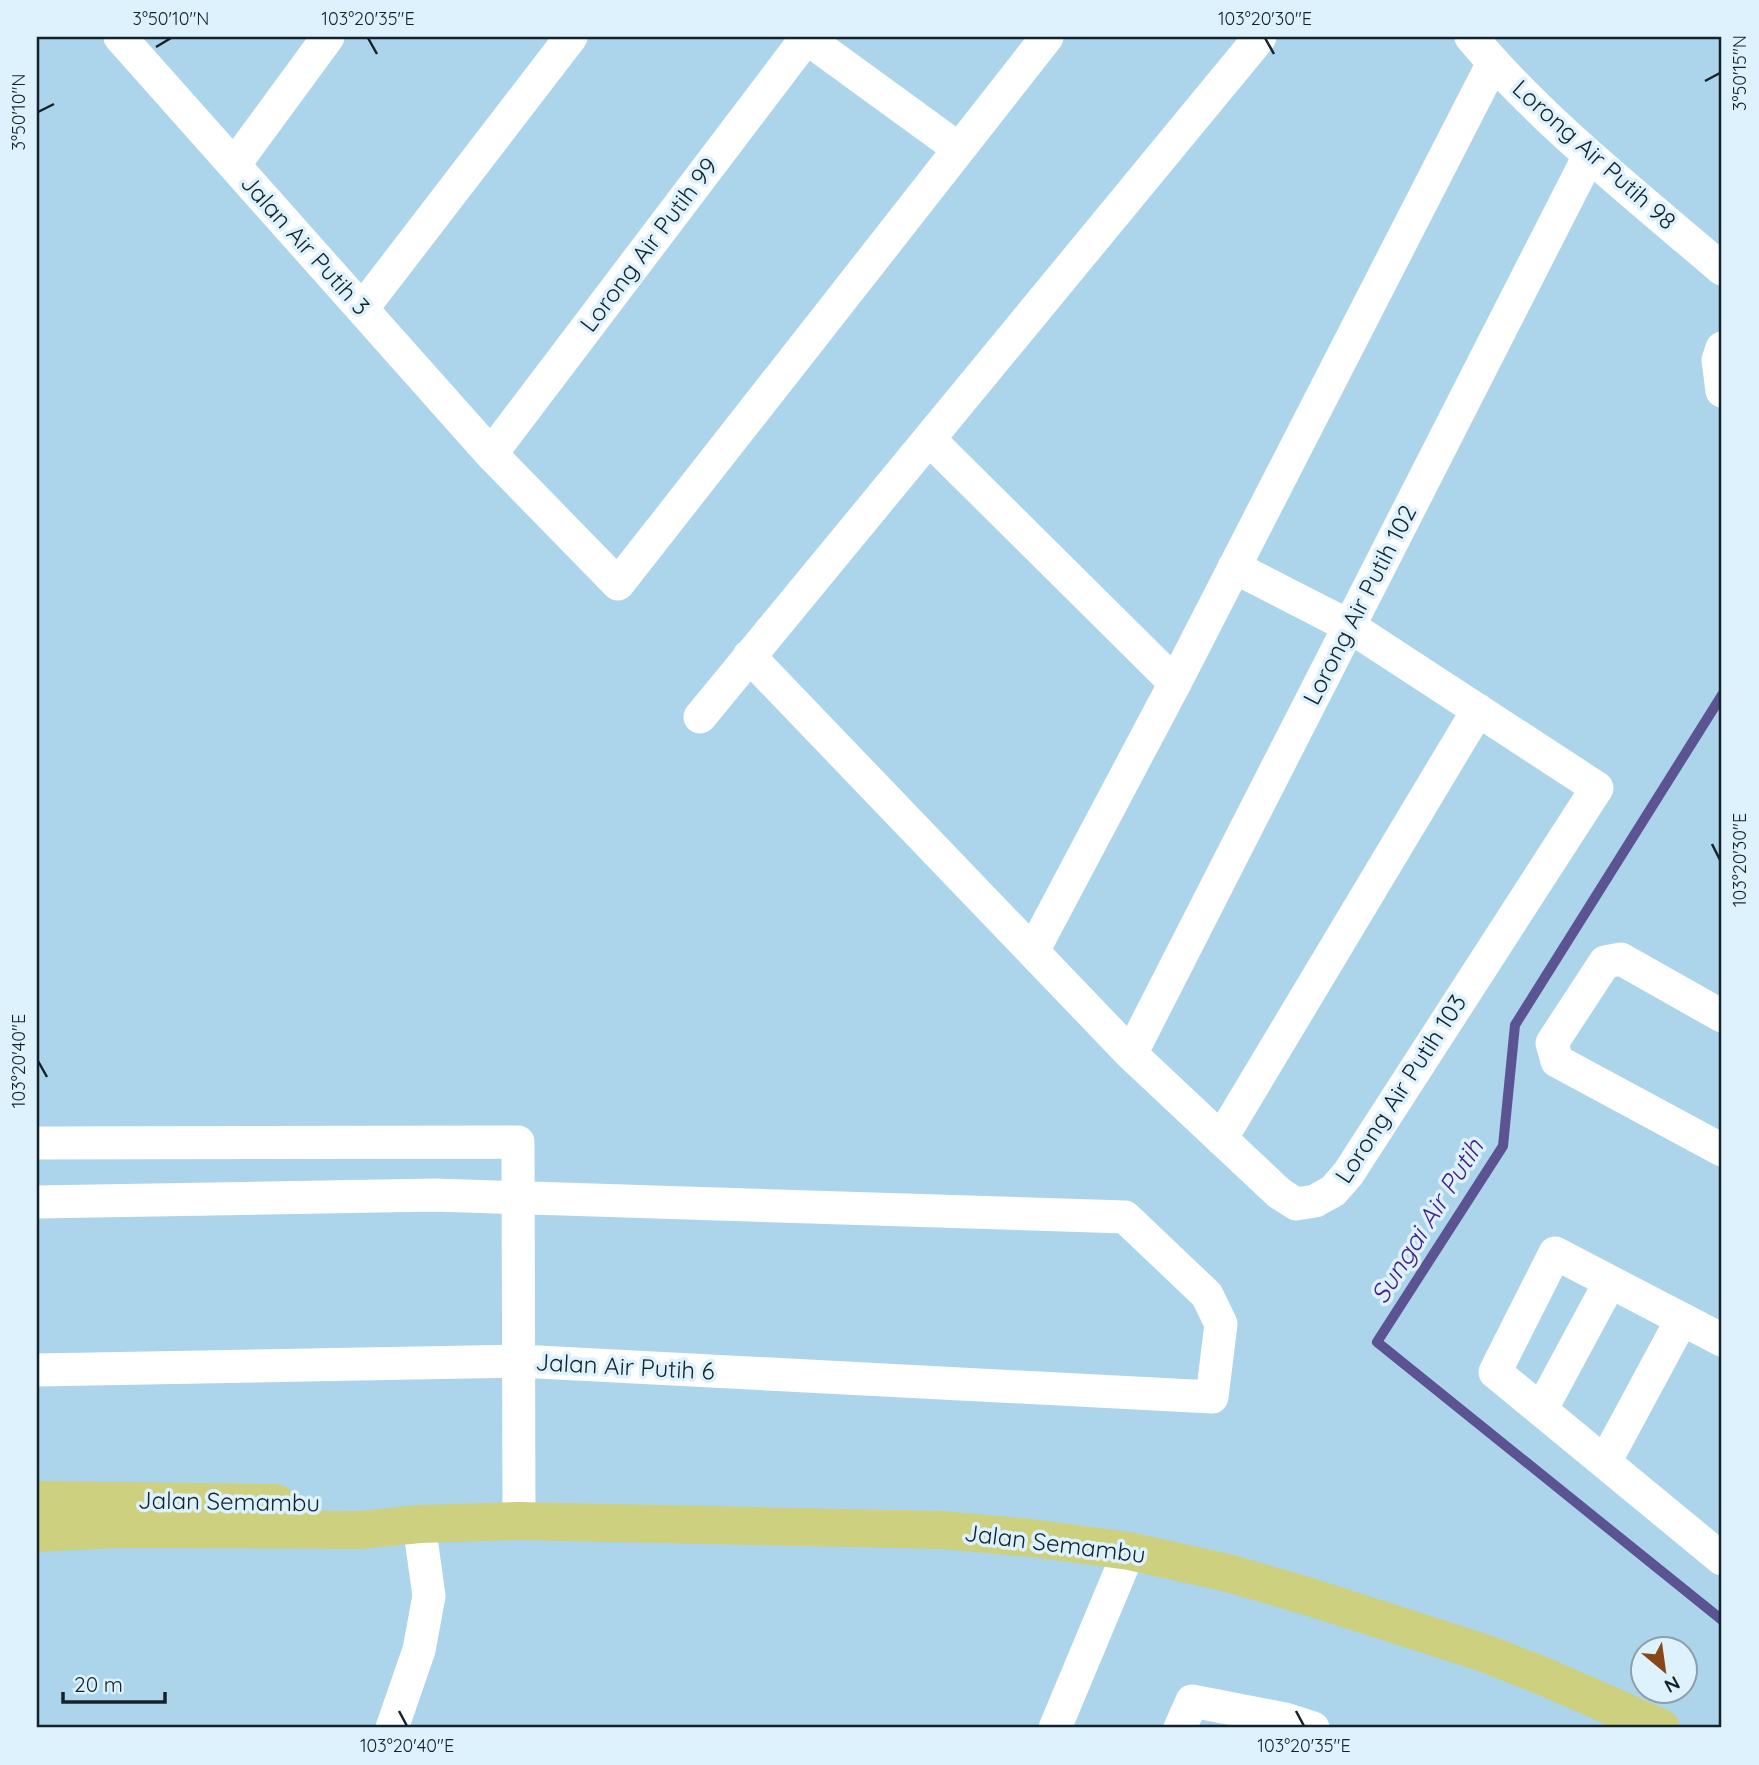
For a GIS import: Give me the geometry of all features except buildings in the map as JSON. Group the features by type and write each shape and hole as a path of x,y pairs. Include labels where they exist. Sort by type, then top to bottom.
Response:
{"main road":[{"name":"Jalan Semambu","path":"37,1500 358,1505 419,1524"},
{"name":"Jalan Semambu","path":"37,1533 117,1529 360,1530 419,1524 520,1521 942,1530 1031,1538 1129,1551 1228,1573 1391,1622 1545,1677 1661,1728"},
{"path":"37,1551 117,1529"}],"street":[{"name":"Jalan Air Putih 3","path":"120,37 491,454 618,583 959,149"},
{"path":"234,165 328,37"},
{"path":"362,309 571,37"},
{"path":"806,37 959,149 1047,37"},
{"name":"Lorong Air Putih 99","path":"491,454 806,37"},
{"path":"700,717 1260,37"},
{"name":"Lorong Air Putih 98","path":"1471,37 1493,63 1589,156 1722,269"},
{"path":"1033,951 1175,682 1493,63"},
{"name":"Lorong Air Putih 102","path":"1131,1054 1589,156"},
{"path":"1722,348 1718,360 1722,391"},
{"path":"929,439 1175,682"},
{"path":"1221,1139 1478,710 1349,626 1234,567"},
{"name":"Lorong Air Putih 103","path":"749,656 1131,1054 1279,1193 1296,1203 1315,1201 1333,1191 1348,1174 1597,788 1478,710"},
{"path":"1722,1016 1621,959 1605,962 1552,1043 1557,1061 1722,1150"},
{"path":"37,1143 518,1142 520,1521"},
{"path":"37,1202 435,1195 519,1198"},
{"name":"Jalan Air Putih 6","path":"37,1370 519,1361 1212,1397 1221,1324 1208,1295 1125,1217 519,1198"},
{"path":"1722,1340 1555,1253 1495,1372 1722,1559"},
{"path":"1541,1410 1610,1282"},
{"path":"1605,1462 1682,1320"},
{"path":"392,1728 419,1650 429,1596 419,1524"},
{"path":"1055,1728 1129,1551"},
{"path":"1180,1728 1192,1702 1285,1719 1313,1728"}],"waterway":[{"name":"Sungai Air Putih","path":"1722,695 1515,1025 1503,1146 1377,1342 1722,1620"}]}
